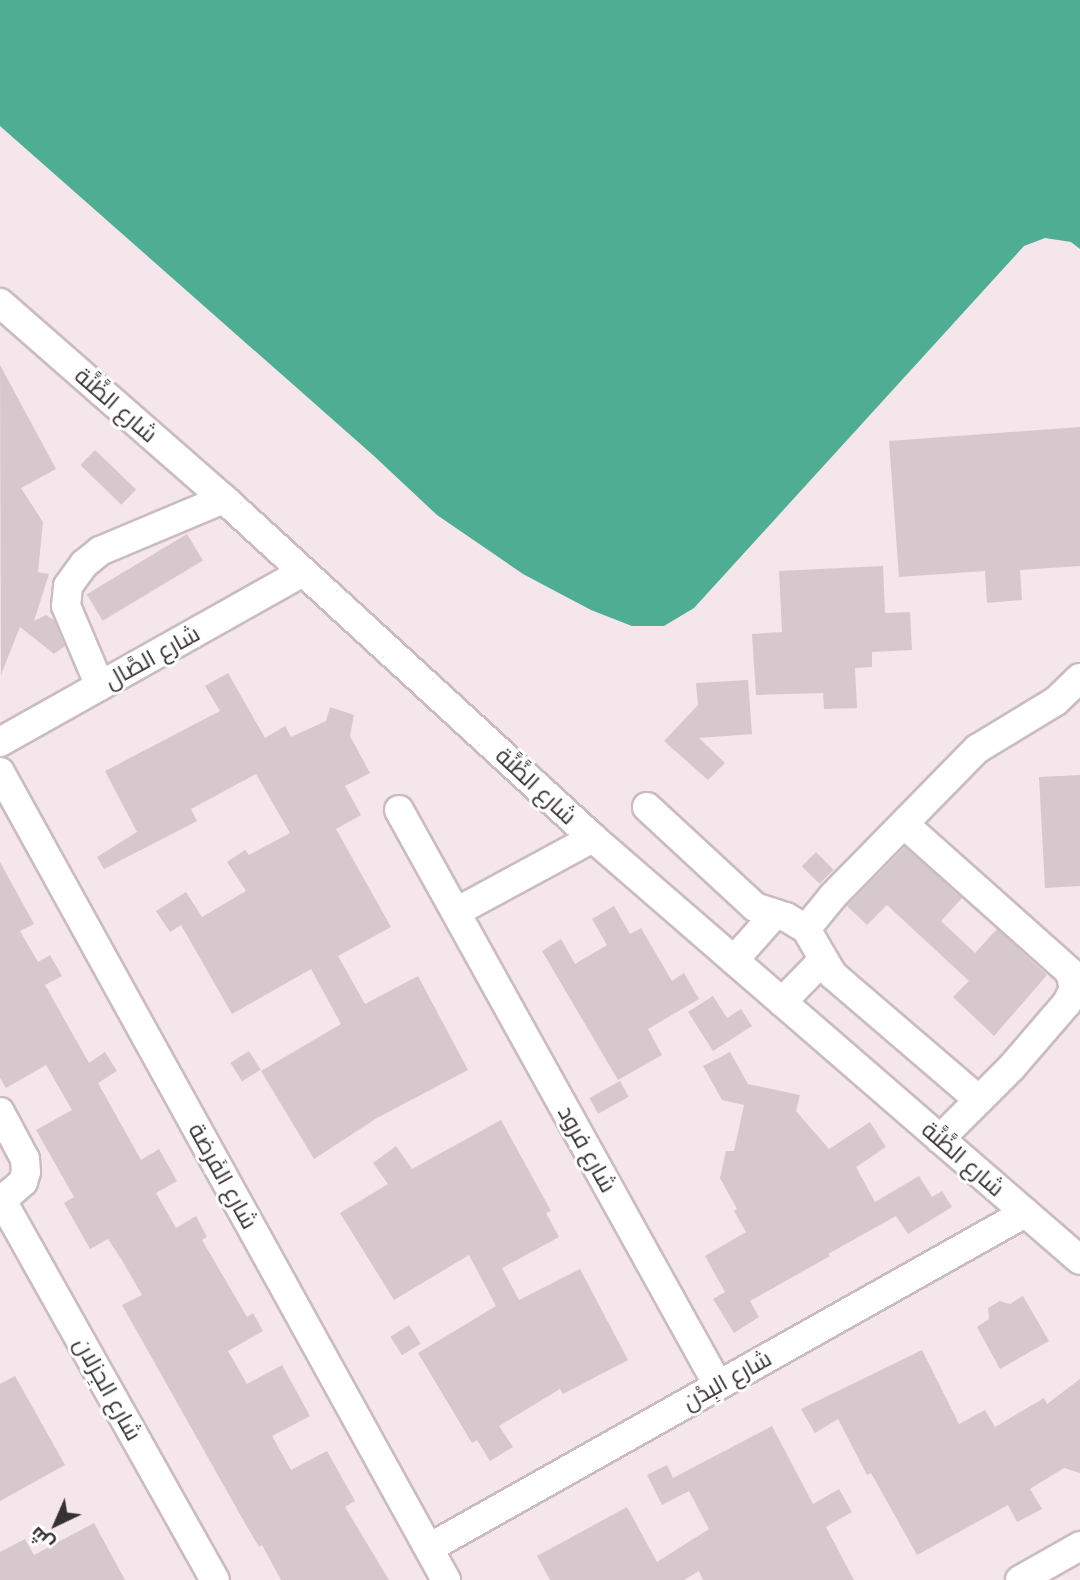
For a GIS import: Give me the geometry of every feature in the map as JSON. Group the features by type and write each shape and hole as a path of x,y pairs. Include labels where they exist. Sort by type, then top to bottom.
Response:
{"street":[{"name":"شارع الظَّنَّة","path":"0,303 224,499 593,838 1080,1260"},
{"path":"100,686 66,606 68,586 84,564 100,551 224,499"},
{"name":"شارع الصَّال","path":"0,742 303,572"},
{"path":"806,929 976,749 1056,701 1080,678"},
{"name":"شارع الفَرضة","path":"0,772 446,1580"},
{"path":"647,807 749,903 806,929 814,938 833,975 979,1100"},
{"name":"شارع فرود","path":"399,810 718,1385"},
{"path":"904,824 1060,964 1073,980 1072,996 1067,1003 1012,1067 940,1139"},
{"path":"456,912 593,838"},
{"path":"734,960 775,915"},
{"path":"782,1002 823,960"},
{"path":"0,1112 24,1159 26,1172 23,1182 1,1199"},
{"name":"شارع الجِزلان","path":"1,1199 215,1580"},
{"name":"شارع البِدْن","path":"429,1548 1025,1213"},
{"path":"1020,1580 1080,1546"}],"shaded area":[{"path":"0,0 1080,0 1080,249 1071,242 1045,238 1024,246 694,608 664,626 632,626 591,610 523,574 437,515 374,456 0,126"}],"building":[{"path":"0,365 56,469 21,488 43,522 38,572 49,574 34,621 46,615 54,620 65,646 54,654 20,627 1,675"},
{"path":"1080,427 1080,566 1020,570 1022,600 987,603 985,571 899,577 889,441"},
{"path":"95,450 136,490 121,505 80,465"},
{"path":"187,534 203,561 103,621 87,594"},
{"path":"883,566 885,613 910,612 912,650 872,652 872,667 855,668 857,708 824,709 823,693 756,695 752,634 782,632 779,571"},
{"path":"228,673 265,738 285,726 291,737 326,721 330,707 354,715 350,736 370,773 345,786 361,815 336,829 391,927 338,956 365,1004 418,976 468,1070 377,1118 314,1159 261,1071 341,1024 311,969 232,1014 181,925 170,932 156,911 186,892 202,917 246,891 227,862 245,850 249,855 290,833 256,774 191,809 197,821 104,869 97,857 137,832 105,771 220,711 205,686"},
{"path":"748,680 752,734 699,738 725,763 708,780 664,741 698,705 696,683"},
{"path":"1080,775 1080,886 1045,888 1039,777"},
{"path":"905,847 962,898 941,921 975,953 997,929 1047,975 994,1036 953,997 969,981 887,905 867,925 847,906"},
{"path":"816,852 834,870 820,884 802,866"},
{"path":"0,862 34,924 20,931 38,962 50,955 62,976 45,985 89,1063 105,1052 117,1071 98,1083 141,1160 159,1149 177,1181 156,1193 176,1228 196,1216 207,1237 202,1240 247,1317 253,1313 263,1331 228,1351 247,1384 282,1365 310,1416 272,1436 291,1470 327,1451 355,1501 345,1507 389,1580 281,1580 262,1545 259,1547 246,1525 122,1305 142,1295 108,1239 90,1249 64,1203 74,1197 36,1130 72,1110 46,1065 6,1088 0,1078"},
{"path":"614,906 630,934 641,928 672,981 684,973 699,999 648,1029 662,1055 618,1080 542,951 561,939 575,964 607,945 592,919"},
{"path":"713,996 727,1018 741,1009 752,1026 713,1051 688,1012"},
{"path":"249,1051 261,1070 242,1081 230,1063"},
{"path":"730,1052 748,1084 800,1095 796,1111 829,1149 870,1122 886,1147 856,1167 875,1202 919,1176 932,1197 942,1191 952,1207 908,1234 896,1216 828,1254 830,1256 750,1301 759,1317 734,1333 713,1299 725,1292 705,1256 746,1232 720,1178 726,1151 734,1151 744,1105 722,1100 703,1066"},
{"path":"620,1081 629,1097 598,1114 589,1098"},
{"path":"501,1120 551,1211 546,1213 559,1237 502,1268 519,1300 580,1269 628,1360 563,1394 560,1389 499,1426 513,1447 490,1461 477,1440 472,1443 418,1353 496,1306 469,1255 394,1300 340,1213 388,1184 373,1163 396,1146 412,1169"},
{"path":"1023,1296 1049,1341 1000,1369 977,1327 989,1319 988,1308 1000,1301 1010,1304"},
{"path":"409,1325 421,1344 402,1355 390,1337"},
{"path":"922,1350 959,1424 985,1410 995,1427 1044,1398 1047,1404 1080,1379 1080,1473 1064,1468 1030,1489 1042,1509 1017,1522 1008,1505 917,1555 871,1473 867,1475 838,1419 815,1433 801,1409"},
{"path":"15,1376 65,1465 0,1501 0,1384"},
{"path":"772,1426 813,1504 839,1489 852,1512 826,1527 854,1580 703,1580 699,1571 684,1580 550,1580 537,1556 627,1507 657,1562 709,1529 689,1491 662,1505 647,1475 667,1465 673,1478"},
{"path":"94,1523 125,1580 0,1580 0,1552 25,1539 34,1555"}]}
